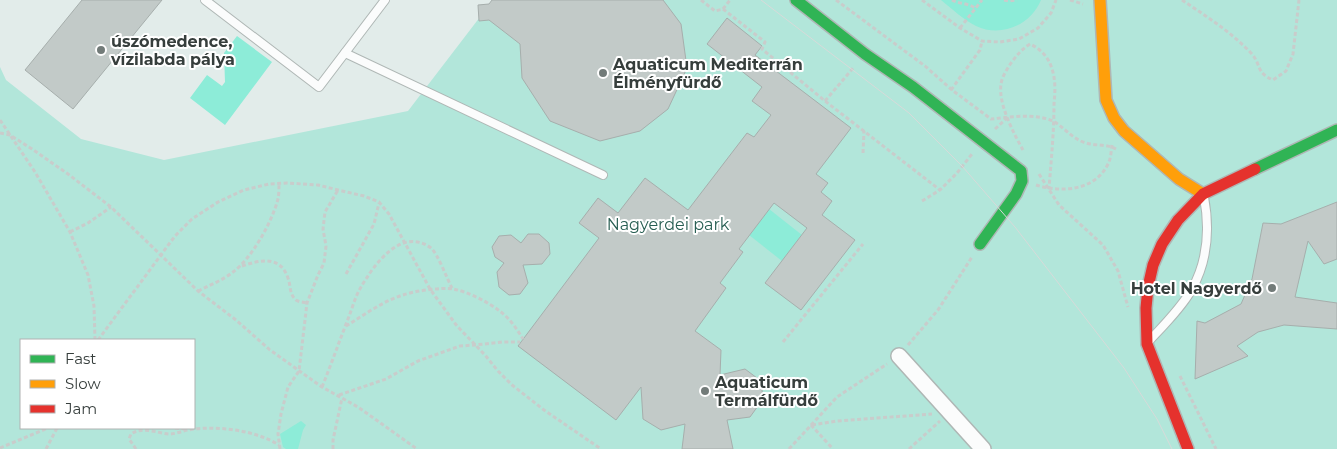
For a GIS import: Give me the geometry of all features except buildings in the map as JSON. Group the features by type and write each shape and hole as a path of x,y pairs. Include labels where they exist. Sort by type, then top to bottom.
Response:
{"street":[{"path":"796,0 865,54 914,87 1021,171 1022,181 1016,194 980,244"},
{"path":"1100,0 1106,100 1110,112 1129,136 1190,188 1203,194"},
{"path":"1188,449 1147,344 1148,287 1153,265 1162,244 1178,220 1203,194 1337,130"},
{"path":"899,356 983,449"}],"lane":[{"path":"205,0 318,87 385,0"},
{"path":"345,52 603,175"},
{"path":"1147,344 1174,314 1192,289 1203,262 1208,238 1203,194"}],"path":[{"path":"701,0 716,11 723,10 765,42 762,49 940,190"},
{"path":"723,10 730,0"},
{"path":"836,0 925,66 952,90 991,119 1041,118 1054,122 1071,136 1086,143 1112,147 1119,151"},
{"path":"922,0 960,28 982,41 1000,42 1019,39 1038,28 1051,13 1056,0"},
{"path":"952,0 971,5 975,8"},
{"path":"960,28 982,0"},
{"path":"1004,0 1016,0"},
{"path":"1182,0 1218,24 1253,55 1263,76 1273,80 1286,71 1293,54 1299,0"},
{"path":"939,108 980,50 982,41"},
{"path":"1024,152 1007,118 1002,99 1001,84 1006,71 1016,56 1030,44 1040,48 1052,69 1055,83 1050,189"},
{"path":"922,201 940,190 982,142 1007,118"},
{"path":"0,120 35,172 70,232 88,275 94,306 96,339"},
{"path":"863,153 864,130"},
{"path":"0,133 10,135 32,149 111,207 198,291 236,320 270,350 322,388 338,395 417,449"},
{"path":"1034,167 1059,205 1103,244 1118,271 1129,310 1130,300"},
{"path":"198,291 233,273 248,259 271,217 278,198 279,183"},
{"path":"97,339 175,236 192,219 218,202 244,190 279,183 318,185 364,196 379,202 389,214 430,290 456,326 512,385 544,410 601,449"},
{"path":"279,447 278,434 288,387 298,371 307,303 324,263 326,246 323,229 325,212 338,190"},
{"path":"346,274 374,224 379,202"},
{"path":"70,232 88,223 111,207"},
{"path":"322,388 360,288 374,267 389,250 404,242 418,242 432,249 452,288"},
{"path":"783,342 863,244"},
{"path":"239,267 257,261 269,261 281,266 288,278 292,295 298,301 307,303"},
{"path":"338,395 386,379 418,361 460,346 521,340 515,327 502,313 483,300 452,288 403,294 375,308 345,327"},
{"path":"1179,374 1216,449"},
{"path":"333,449 333,440 342,398"},
{"path":"833,449 811,425 837,421 950,412"},
{"path":"909,449 950,412"},
{"path":"136,449 129,439 131,434 139,430 172,434 188,430 214,428 270,439 279,447"},
{"path":"0,448 46,429"},
{"path":"46,449 56,429"},
{"path":"182,429 188,430"}],"green space":[{"name":"Nagyerdei park","path":"493,0 1337,0 1337,449 0,449 0,67 6,80 81,139 164,160 408,111"}],"shaded area":[{"path":"941,0 1041,0 1036,9 1023,22 1005,30 995,31 972,24"},
{"path":"237,36 272,62 225,125 190,98 207,75 222,86 225,82 224,53"},
{"path":"769,209 802,235 782,261 749,235"},
{"path":"301,421 306,425 298,449 286,449 283,447 280,434"}],"tram line":[{"path":"761,0 909,113 962,166 1015,227 1124,368 1157,419 1172,449"}],"traffic: fast":[{"path":"796,0 865,54 913,87 1021,171 1022,181 1016,194 980,244"},
{"path":"1255,169 1337,130"}],"traffic: slow":[{"path":"1100,0 1106,100 1114,118 1124,131 1179,179 1203,194"}],"traffic: jam":[{"path":"1188,449 1147,344 1146,308 1153,265 1162,244 1178,220 1203,194 1255,169"}],"place":[{"name":"úszómedence, vízilabda pálya","path":"101,50"},
{"name":"Aquaticum Mediterrán Élményfürdő","path":"603,73"},
{"name":"Hotel Nagyerdő","path":"1272,288"},
{"name":"Aquaticum Termálfürdő","path":"705,391"}]}
